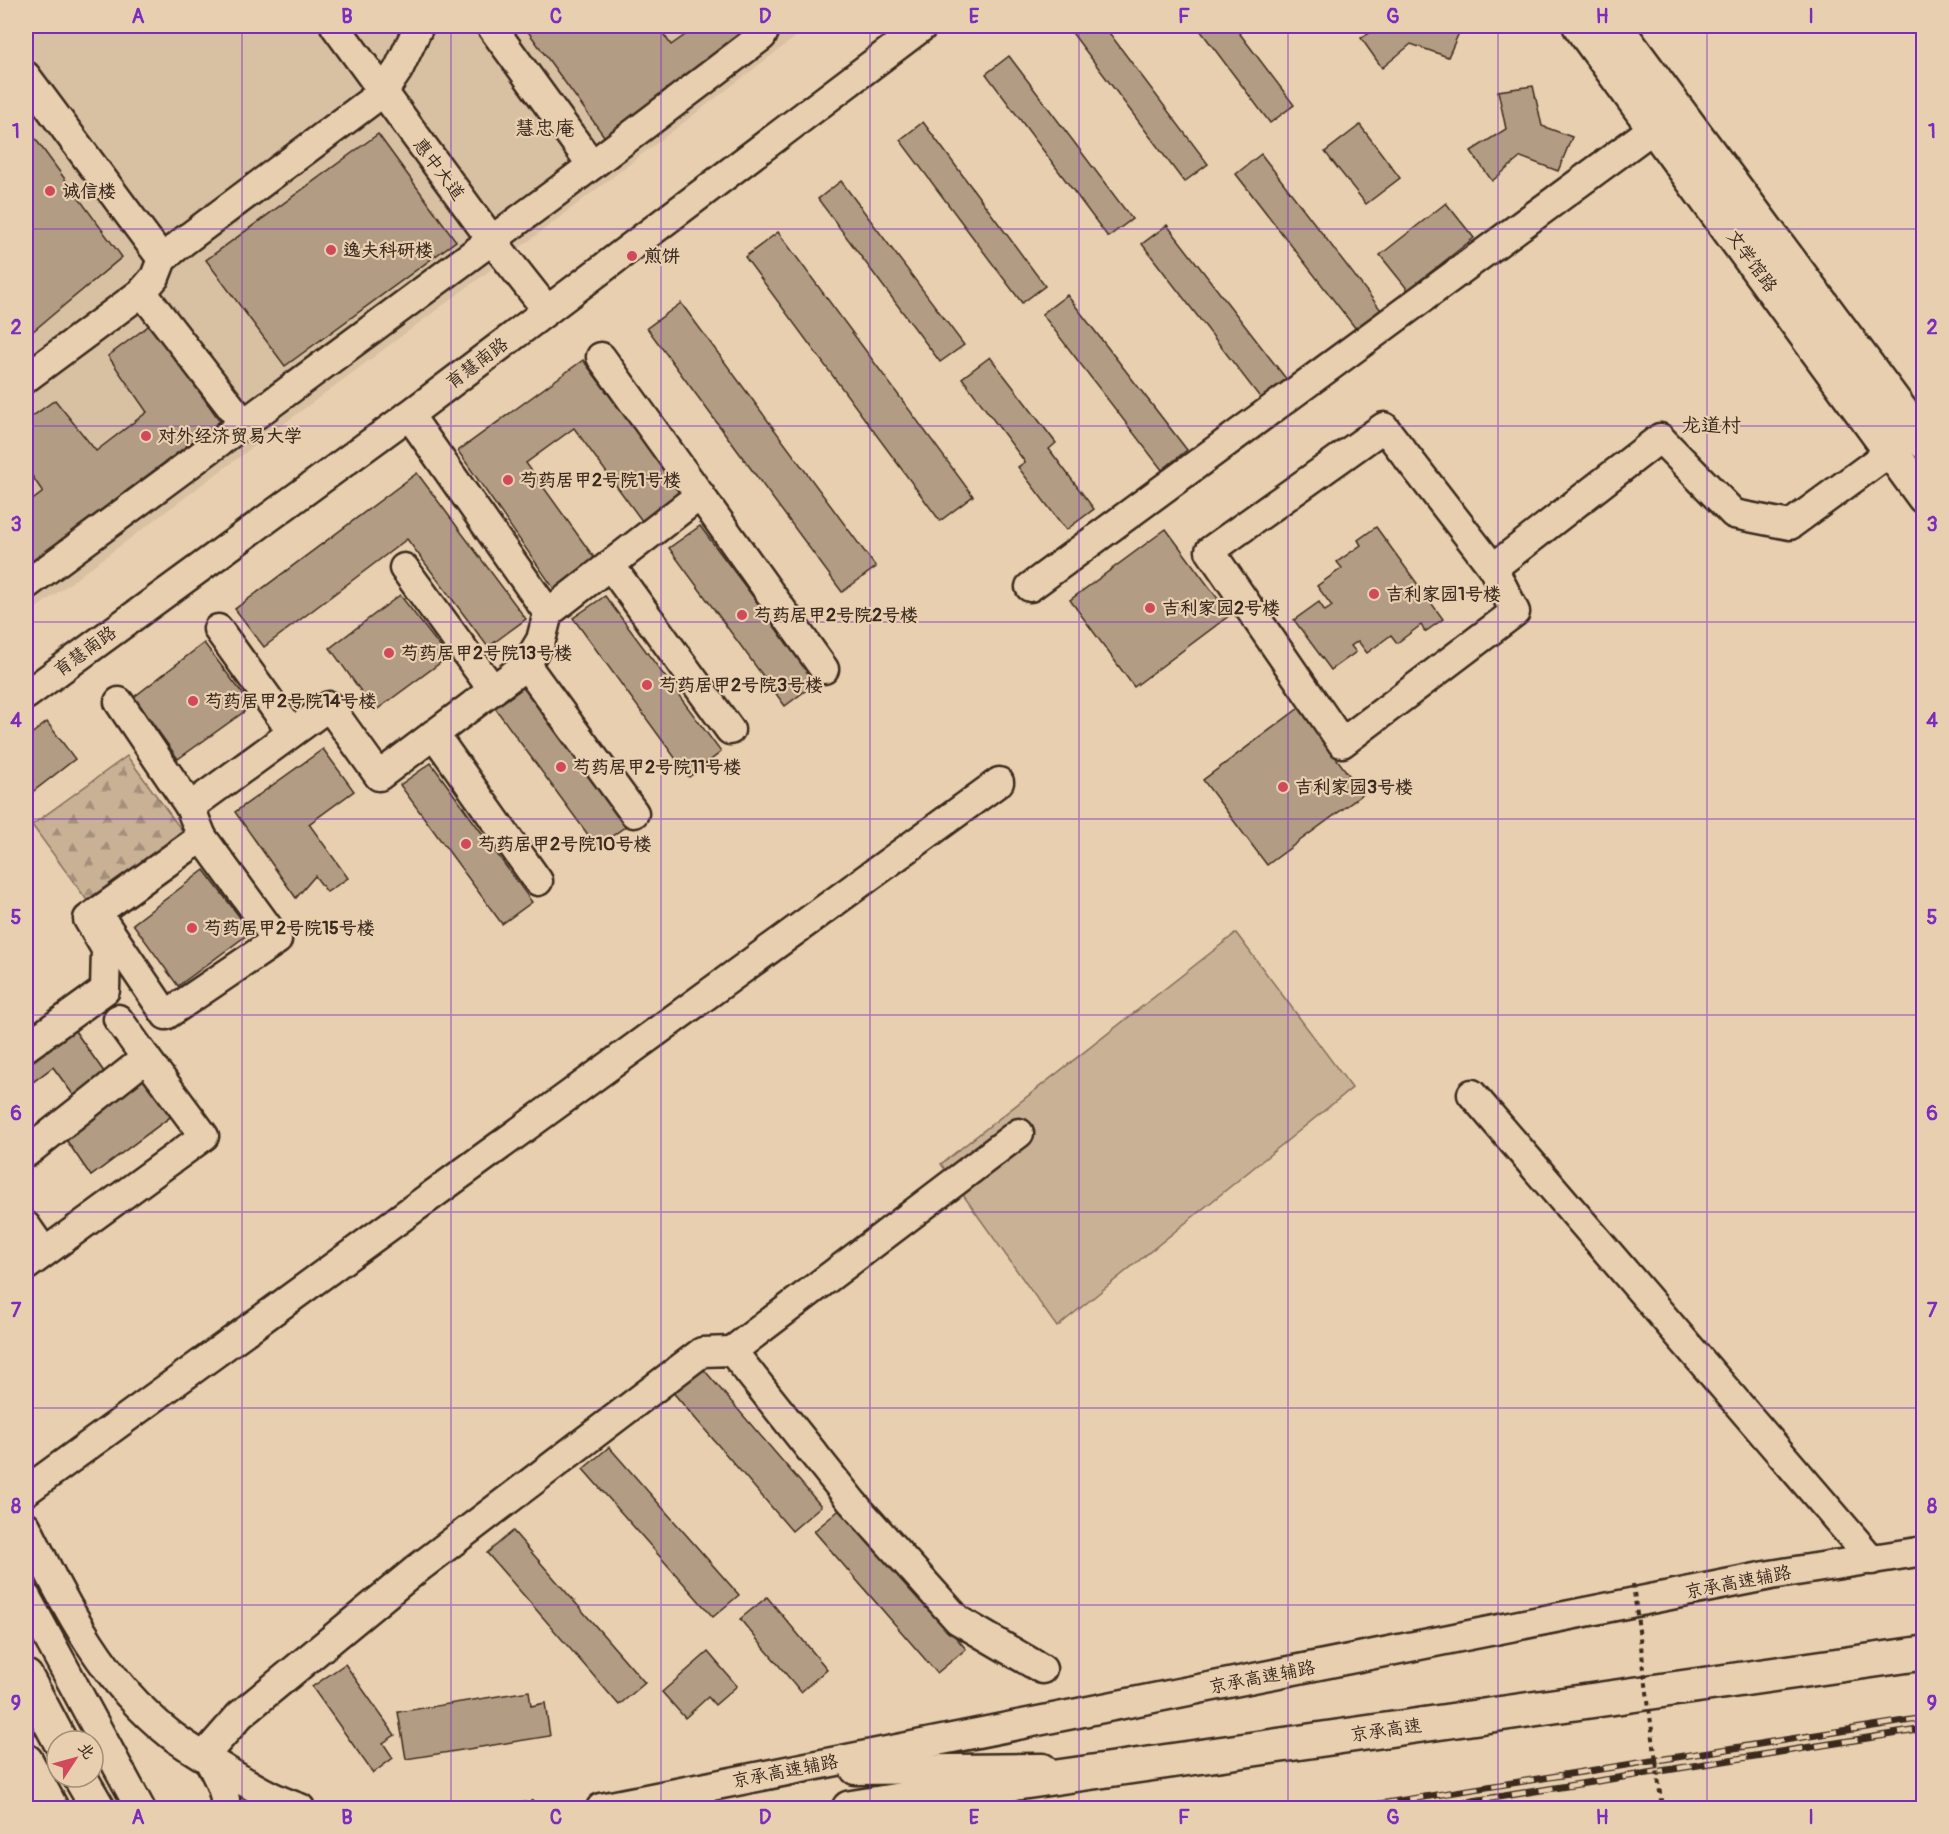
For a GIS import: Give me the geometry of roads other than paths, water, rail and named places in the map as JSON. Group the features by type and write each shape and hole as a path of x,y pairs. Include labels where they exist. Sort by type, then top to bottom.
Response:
{"main road":[{"name":"文学馆路","path":"1580,26 1923,497"},
{"name":"文学馆路","path":"1615,26 1923,442"},
{"name":"京承高速","path":"849,1809 1132,1766 1923,1653"},
{"path":"26,1677 54,1729"},
{"path":"26,1761 51,1809"},
{"path":"87,1789 98,1809"}],"street":[{"name":"惠中大道","path":"335,26 491,239 547,310"},
{"path":"26,378 142,292 155,277 162,260 184,241 382,92 398,70 419,26"},
{"path":"491,26 592,165"},
{"path":"26,585 592,165 762,36 764,26"},
{"name":"育慧南路","path":"26,695 409,415 923,26"},
{"path":"26,76 162,260"},
{"path":"1030,587 1655,127"},
{"path":"142,292 244,424"},
{"path":"601,357 825,669"},
{"path":"409,415 548,613"},
{"path":"1384,427 1493,568 1515,612 1342,743 1210,551 1384,427"},
{"path":"1493,568 1660,438 1734,514 1790,525 1891,452"},
{"path":"190,807 329,706 379,776 526,665 542,640 548,613 700,495"},
{"path":"610,565 730,730"},
{"path":"404,568 493,690"},
{"path":"218,629 292,732"},
{"path":"526,665 634,813"},
{"path":"97,912 166,1015 278,939 202,837 190,807 119,702"},
{"path":"434,734 538,881"},
{"path":"26,1491 999,782"},
{"path":"26,1047 105,990 106,949 88,919 202,837"},
{"path":"26,1226 35,1259 204,1136 118,1019"},
{"path":"26,1153 146,1058"},
{"path":"1472,1094 1872,1560"},
{"path":"207,1758 240,1715 417,1569 702,1352 732,1351 1018,1133"},
{"path":"732,1351 852,1502 958,1620 1042,1669"},
{"path":"26,1526 75,1622 101,1662 135,1702 170,1735 245,1783 300,1809"},
{"name":"京承高速辅路","path":"601,1809 1771,1575 1923,1551"},
{"path":"26,1598 140,1809"},
{"path":"207,1758 222,1787 225,1809"},
{"path":"783,1772 1132,1766"}],"railway":[{"path":"1354,1808 1924,1718"},
{"path":"1429,1808 1924,1729"}],"place":[{"name":"诚信楼","path":"50,191"},
{"name":"逸夫科研楼","path":"331,250"},
{"name":"煎饼","path":"632,256"},
{"name":"对外经济贸易大学","path":"146,436"},
{"name":"芍药居甲2号院1号楼","path":"508,480"},
{"name":"吉利家园1号楼","path":"1374,594"},
{"name":"吉利家园2号楼","path":"1150,608"},
{"name":"芍药居甲2号院2号楼","path":"742,615"},
{"name":"芍药居甲2号院13号楼","path":"389,653"},
{"name":"芍药居甲2号院3号楼","path":"647,685"},
{"name":"芍药居甲2号院14号楼","path":"193,701"},
{"name":"芍药居甲2号院11号楼","path":"561,767"},
{"name":"吉利家园3号楼","path":"1283,787"},
{"name":"芍药居甲2号院10号楼","path":"466,844"},
{"name":"芍药居甲2号院15号楼","path":"192,928"}],"district":[{"name":"慧忠庵","path":"545,128"},
{"name":"龙道村","path":"1711,425"}]}
